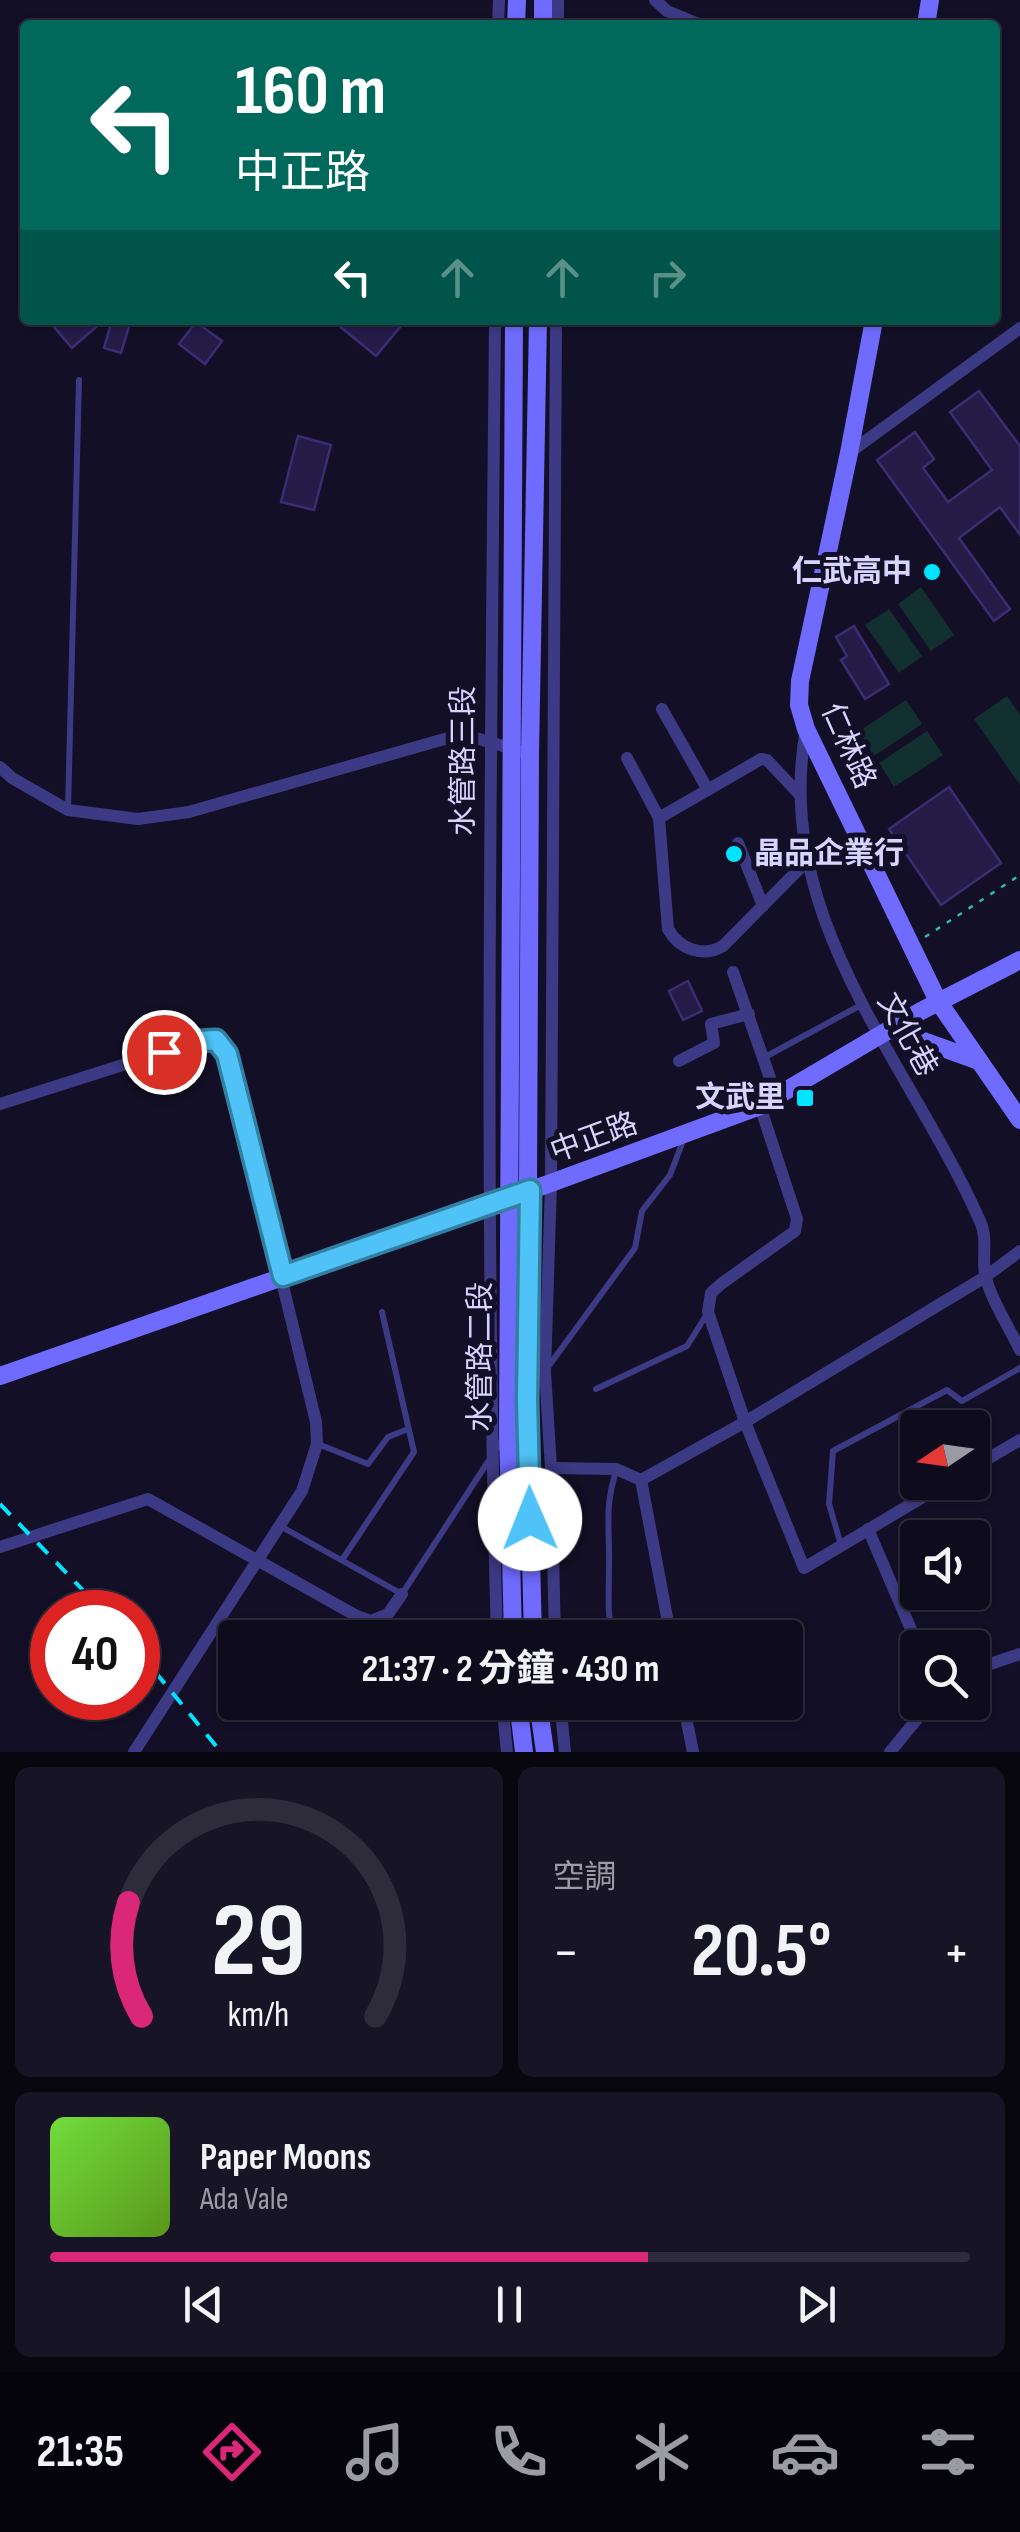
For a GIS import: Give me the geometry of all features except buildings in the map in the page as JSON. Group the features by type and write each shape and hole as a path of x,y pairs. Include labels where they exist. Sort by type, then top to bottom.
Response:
{"street":[{"path":"654,0 689,20"},
{"name":"水管路三段","path":"495,325 491,740 501,1199"},
{"name":"水管路三段","path":"501,1199 514,325"},
{"path":"530,1190 530,754 538,325"},
{"path":"555,1620 552,1468 545,1372 551,1183 556,325"},
{"name":"仁林路","path":"873,325 800,681 799,705 806,729 938,1001"},
{"path":"849,453 1020,328"},
{"path":"662,709 708,790"},
{"name":"文化巷","path":"806,729 799,794 808,860 827,926 861,1005 884,1033 982,1224 985,1276 1020,1350"},
{"path":"0,766 12,778 68,810 138,820 188,812 462,734 530,754"},
{"path":"628,758 659,818 668,929 672,937 698,952 712,953 808,860"},
{"path":"659,818 761,759 767,760 799,794"},
{"path":"738,843 763,906"},
{"name":"中正路","path":"0,1376 760,1106 938,1001 1019,962"},
{"path":"734,972 778,1098"},
{"path":"938,1001 1020,1120"},
{"path":"679,1061 714,1044 711,1024 749,1014"},
{"path":"884,1033 980,1062"},
{"path":"0,1104 198,1041 216,1040 227,1054 316,1422 317,1444 302,1491 134,1752"},
{"path":"760,1106 797,1219 794,1231 711,1293 708,1312 745,1422 804,1568 918,1500"},
{"name":"水管路二段","path":"530,1190 527,1400 533,1620"},
{"name":"水管路二段","path":"501,1199 513,1620"},
{"name":"水管路二段","path":"497,1620 492,1456 501,1199"},
{"path":"641,1480 745,1422 1020,1251"},
{"path":"990,1458 1020,1440"},
{"path":"552,1468 616,1469 641,1480"},
{"path":"641,1480 668,1620"},
{"path":"0,1547 148,1500 371,1621 388,1614 402,1594"},
{"path":"868,1530 911,1630"},
{"path":"990,1664 1020,1654"},
{"path":"504,1720 507,1752"},
{"path":"520,1720 524,1752"},
{"path":"540,1720 544,1752"},
{"path":"562,1720 566,1752"},
{"path":"687,1720 693,1752"},
{"path":"890,1752 916,1720"}],"lane":[{"path":"68,810 79,380"},
{"path":"764,1057 861,1005"},
{"path":"280,1526 402,1594 545,1372 635,1248 642,1211 670,1175 685,1135"},
{"path":"342,1560 414,1452 382,1312"},
{"path":"596,1389 687,1346 708,1312"},
{"path":"842,1546 829,1504 833,1451 947,1390 962,1401 1020,1368"},
{"path":"317,1444 368,1464 388,1437 408,1429"},
{"path":"609,1620 607,1499 616,1469"}],"path":[{"path":"913,945 1020,875"}],"green space":[{"path":"921,587 954,635 931,651 898,604"},
{"path":"889,609 922,656 899,673 865,625"},
{"path":"1007,696 1020,715 1020,785 974,719"},
{"path":"906,700 922,724 874,756 858,732"},
{"path":"927,731 943,755 894,787 879,763"}],"railway":[{"path":"0,1504 83,1590"},
{"path":"160,1678 221,1752"}],"place":[{"name":"仁武高中","path":"932,572"},
{"name":"晶品企業行","path":"734,854"},
{"name":"文武里","path":"805,1098"}],"route":[{"path":"164,1052 198,1041 216,1040 227,1054 283,1276 530,1190 530,1519"}]}
